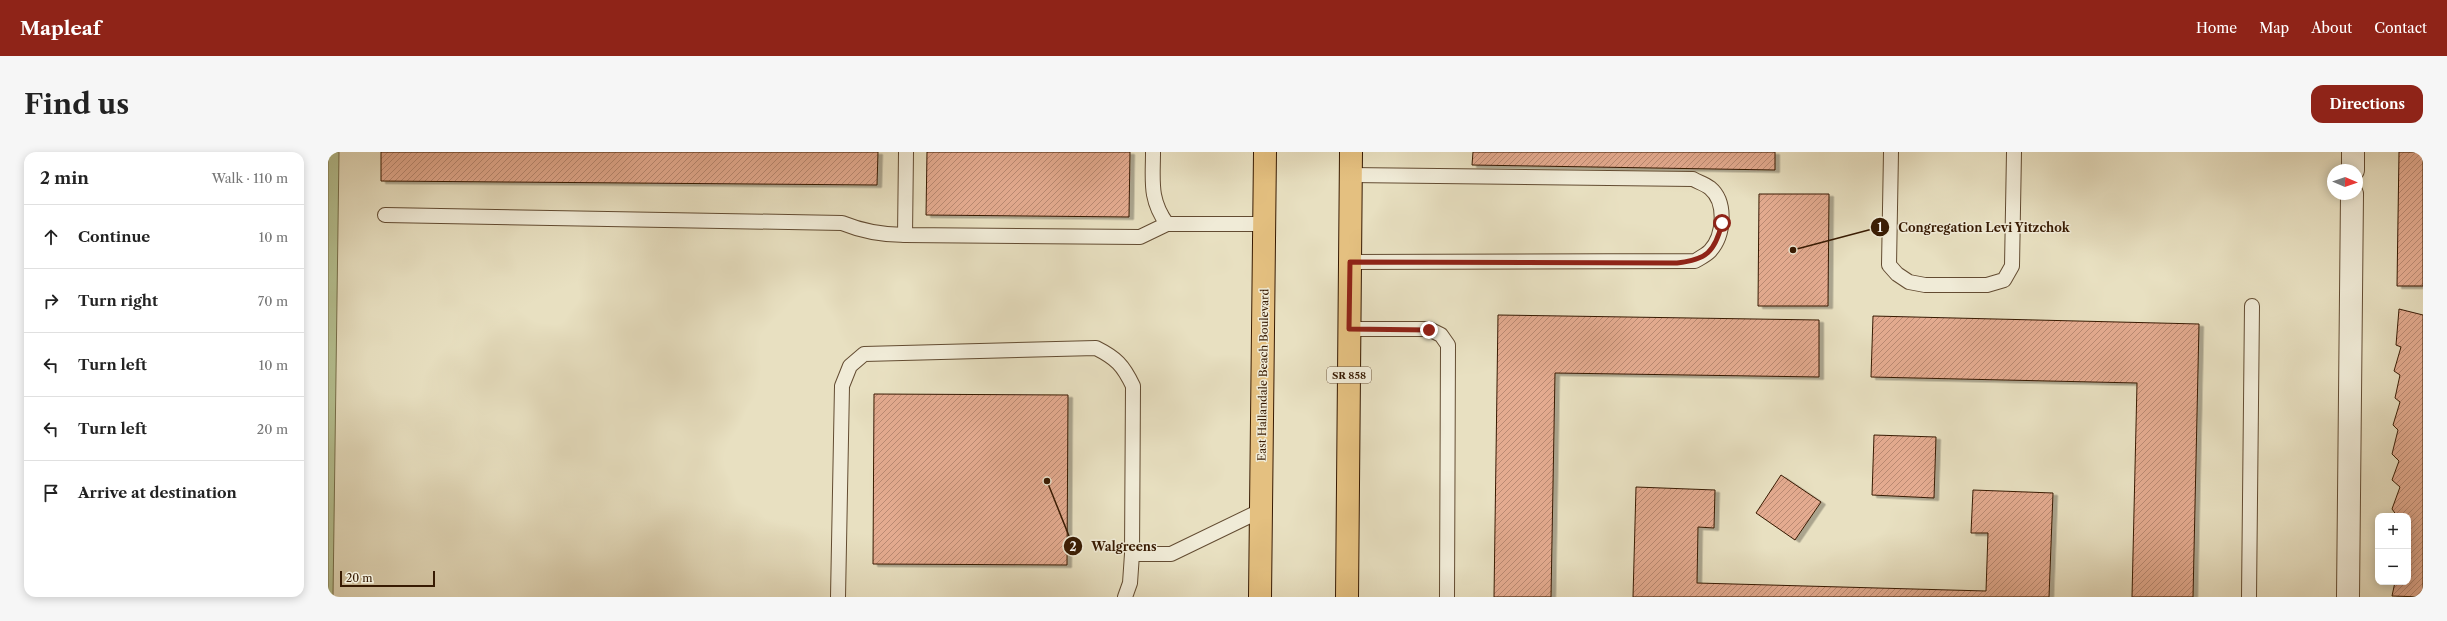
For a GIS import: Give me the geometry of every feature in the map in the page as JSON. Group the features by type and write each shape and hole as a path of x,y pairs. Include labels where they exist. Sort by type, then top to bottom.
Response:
{"main road":[{"name":"East Hallandale Beach Boulevard","path":"1260,597 1265,152"},
{"name":"SR 858","path":"1346,597 1350,152"}],"street":[{"path":"2353,152 2353,164"},
{"path":"2348,597 2352,200"}],"lane":[{"path":"905,235 906,152"},
{"path":"1153,152 1152,196 1158,212 1167,224"},
{"path":"1891,152 1889,265 1897,274 1909,282 1925,285 1987,285 2004,280 2012,266 2014,152"},
{"path":"1350,175 1693,179 1711,189 1720,206 1722,223 1718,240 1710,252 1695,261 1677,263 1350,262"},
{"path":"385,215 842,223 860,231 881,235 1140,236 1167,224 1264,224"},
{"path":"2249,597 2252,306"},
{"path":"1349,329 1429,330 1441,335 1448,345 1447,597"},
{"path":"838,597 842,386 850,366 864,354 1096,348 1111,356 1124,368 1133,386 1132,554 1130,583 1125,597"},
{"path":"1132,554 1171,554 1262,510"}],"green space":[{"path":"328,152 339,152 333,597 328,597"}],"building":[{"path":"381,152 878,152 877,185 381,181"},
{"path":"927,152 1130,152 1129,217 926,215"},
{"path":"1473,152 1775,152 1775,170 1472,165"},
{"path":"2399,152 2423,152 2423,286 2397,286"},
{"path":"1759,194 1829,194 1828,306 1758,306"},
{"path":"2399,309 2423,315 2423,597 2392,596 2394,585 2411,585 2411,513 2395,513 2392,509 2400,487 2392,480 2399,461 2392,454 2398,430 2393,425 2400,402 2395,398 2400,375 2394,371 2401,347 2396,345"},
{"path":"1498,315 1819,320 1819,377 1555,373 1551,597 1494,597"},
{"path":"1873,316 2199,324 2193,597 2132,597 2137,383 1871,377"},
{"path":"874,394 1068,395 1067,565 873,564"},
{"path":"1874,435 1936,437 1934,498 1872,495"},
{"path":"1781,475 1821,502 1795,540 1756,513"},
{"path":"1636,487 1715,490 1714,528 1698,527 1697,583 1986,591 1988,533 1971,533 1973,490 2053,493 2049,597 1633,597"}],"place":[{"name":"Congregation Levi Yitzchok","path":"1793,250"},
{"name":"Walgreens","path":"1047,481"}],"route":[{"path":"1429,330 1349,329 1350,262 1677,263 1695,261 1710,252 1718,240 1722,223"}]}
